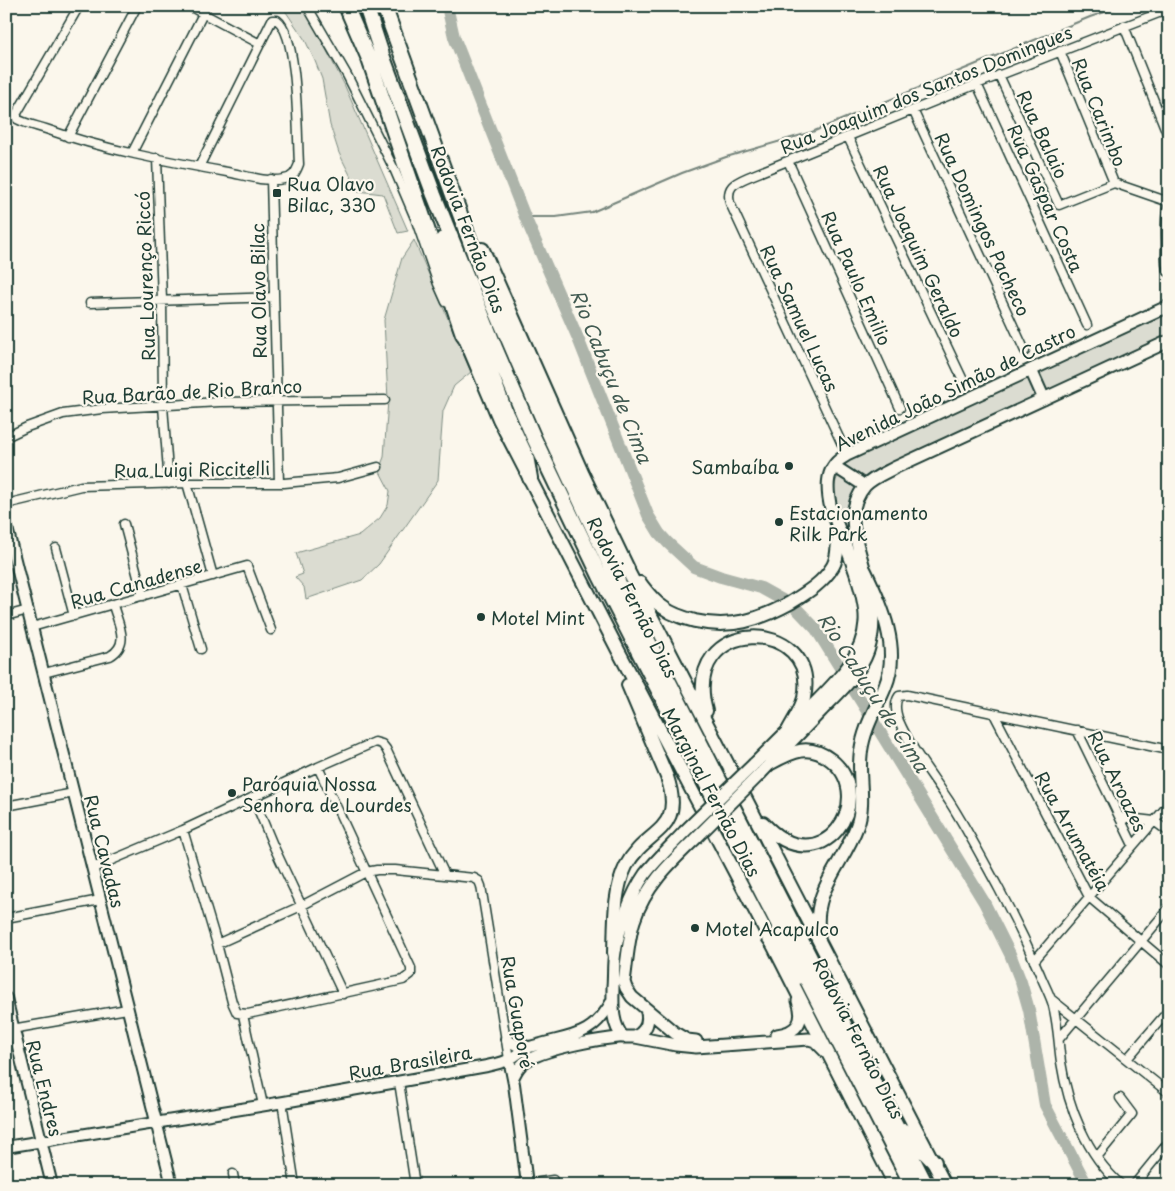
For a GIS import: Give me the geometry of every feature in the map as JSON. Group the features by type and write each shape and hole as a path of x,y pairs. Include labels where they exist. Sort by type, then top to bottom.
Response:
{"highway":[{"name":"Rodovia Fernão Dias","path":"366,6 382,55 434,195 533,436 604,585 912,1185"},
{"name":"Rodovia Fernão Dias","path":"384,6 491,299 548,431 606,557 926,1185"},
{"path":"347,7 368,59 463,334"},
{"path":"451,190 465,214 582,475 627,569 664,608 682,618 729,625 753,620 773,612 820,583 834,565 838,556 840,533"},
{"path":"434,195 433,205 450,263 506,414 526,456 530,478"},
{"name":"Marginal Fernão Dias","path":"463,334 498,419 830,1056 895,1185"},
{"name":"Marginal Fernão Dias","path":"627,569 945,1185"},
{"path":"821,945 817,924 819,903 851,840 859,818 861,805 860,752 863,737 890,670 889,640 882,610 865,571"},
{"path":"712,733 702,697 702,682 705,672 710,661 723,647 735,640 755,636 770,639 785,646 794,654 800,664 805,688 804,699 789,730"},
{"path":"614,953 615,922 621,878 632,858 665,824 672,806 669,784 618,662 619,652"},
{"path":"752,811 781,839 791,844 808,846 823,841 833,834 847,813 849,799 846,780 835,764 826,756 816,752 798,750 771,762"},
{"path":"768,937 824,1012"},
{"path":"894,1121 934,1162"}],"main road":[{"path":"1169,210 1167,220 1169,247 1166,260 1169,270"},
{"name":"Avenida João Simão de Castro","path":"853,669 865,621 862,598 831,509 828,494 828,484 836,462 847,455 1169,306"},
{"path":"834,466 865,486 886,472 1169,341"},
{"path":"1031,370 1044,399"},
{"name":"Avenida João Simão de Castro","path":"646,1009 628,993 624,982 634,921 656,878 762,773 868,654 874,630 872,604 865,571 856,547 853,522 854,510 865,486"},
{"name":"Avenida João Simão de Castro","path":"614,953 634,895 644,876 684,832 789,730 835,690"},
{"path":"614,953 613,999 615,1026 623,1037 635,1037 696,1047 808,1039 815,1041 830,1056"},
{"path":"646,1009 675,1034 690,1041 701,1042 780,1034 794,1029 801,1019 801,1009 794,988"},
{"path":"635,1037 644,1031 647,1026 646,1009"}],"street":[{"path":"79,6 16,116 19,121 68,137 132,154 157,158 199,167 271,180 291,177 296,172 298,164 292,54 290,42 281,22 272,20 199,167"},
{"path":"68,137 137,6"},
{"path":"189,6 205,10 260,44"},
{"path":"307,6 347,75 395,171 415,218 438,284 463,334"},
{"name":"Rua Joaquim dos Santos Domingues","path":"728,193 736,182 1025,64 1169,9"},
{"path":"132,154 205,10"},
{"path":"1124,26 1169,138"},
{"name":"Rua Carimbo","path":"1060,52 1114,183"},
{"name":"Rua Balaio","path":"999,75 1059,205 1114,183"},
{"name":"Rua Gaspar Costa","path":"977,84 1087,324"},
{"name":"Rua Domingos Pacheco","path":"913,110 1025,351"},
{"name":"Rua Joaquim Geraldo","path":"848,137 962,378"},
{"name":"Rua Lourenço Riccó","path":"157,158 162,300 163,406 169,484"},
{"name":"Rua Paulo Emilio","path":"788,161 900,408"},
{"name":"Rua Olavo Bilac","path":"271,180 279,484"},
{"path":"1114,183 1169,202"},
{"name":"Rua Samuel Lucas","path":"728,193 730,203 847,455"},
{"path":"90,303 274,297"},
{"name":"Rua Barão de Rio Branco","path":"6,437 63,414 102,409 276,401 385,400"},
{"name":"Rua Luigi Riccitelli","path":"6,504 81,486 187,483 279,484 338,478 378,467"},
{"path":"187,483 213,576"},
{"name":"Rua Cavadas","path":"6,524 172,1185"},
{"path":"124,524 143,596"},
{"path":"56,548 74,616"},
{"name":"Rua Canadense","path":"32,627 247,566 271,630"},
{"path":"182,585 201,649"},
{"path":"44,673 110,656 117,652 121,646 122,638 113,605"},
{"path":"6,616 28,610"},
{"path":"1121,1185 1113,1178 1097,1157 1082,1131 1067,1093 1061,1060 1060,1038 1051,999 1034,961 999,890 957,813 903,730 896,704 899,696 907,695 1169,750"},
{"name":"Rua Arumatéia","path":"994,714 1089,897 1169,966"},
{"name":"Rua Aroazes","path":"1077,730 1133,845"},
{"path":"93,868 184,830 318,766 375,742 382,744 386,749 446,875"},
{"path":"184,830 236,1013 243,1014 403,980 411,974 410,968 318,766"},
{"path":"6,806 74,793"},
{"path":"254,797 301,906 343,994"},
{"path":"1034,961 1169,804"},
{"path":"1120,817 1154,821 1169,832"},
{"name":"Rua Guaporé","path":"366,872 395,870 446,875 474,878 480,884 513,1078 523,1184"},
{"path":"217,944 301,906 366,872"},
{"path":"6,918 100,900"},
{"path":"1060,1038 1169,908"},
{"name":"Rua Endres","path":"6,998 10,1029 42,1141 52,1185"},
{"name":"Rua Brasileira","path":"6,1147 284,1102 487,1066 509,1059 530,1047 575,1036 592,1027 600,1020 613,999"},
{"path":"1051,999 1169,1093"},
{"path":"10,1029 128,1009"},
{"path":"1127,1059 1169,1010"},
{"path":"243,1014 263,1105"},
{"path":"513,1078 520,1066 534,1057 586,1043 623,1037"},
{"path":"506,1039 516,1045 530,1047"},
{"path":"399,1082 415,1185"},
{"path":"1097,1157 1132,1116 1132,1112 1120,1098"},
{"path":"284,1102 283,1108 295,1185"},
{"path":"1134,1185 1169,1142"},
{"path":"233,1174 235,1185"},
{"path":"523,1184 553,1180"}],"shaded area":[{"path":"282,6 301,6 313,24 344,84 408,231 398,233 383,194 358,191 339,153 330,125 322,79 315,61 305,40"},
{"path":"414,240 471,372 454,386 443,411 438,480 379,564 362,580 306,599 304,587 295,577 303,574 296,553 360,535 380,518 388,505 390,491 379,470 384,457 388,400 384,320 402,258"},
{"path":"1169,313 1169,336 873,473 858,488 850,503 847,519 848,540 836,509 834,490 841,470 849,460"}],"waterway":[{"name":"Rio Cabuçu de Cima","path":"447,6 454,37 493,136 525,217 577,336 648,515 659,533 694,567 761,588 795,607 816,629 984,902 1010,954 1029,1010 1045,1105 1087,1185"},
{"path":"525,217 556,217 592,212 682,173 726,157 812,132 1090,17 1122,6"}],"place":[{"name":"Rua Olavo Bilac, 330","path":"277,193"},
{"name":"Sambaíba","path":"789,466"},
{"name":"Estacionamento Rilk Park","path":"779,522"},
{"name":"Motel Mint","path":"481,617"},
{"name":"Paróquia Nossa Senhora de Lourdes","path":"232,793"},
{"name":"Motel Acapulco","path":"695,928"}]}
